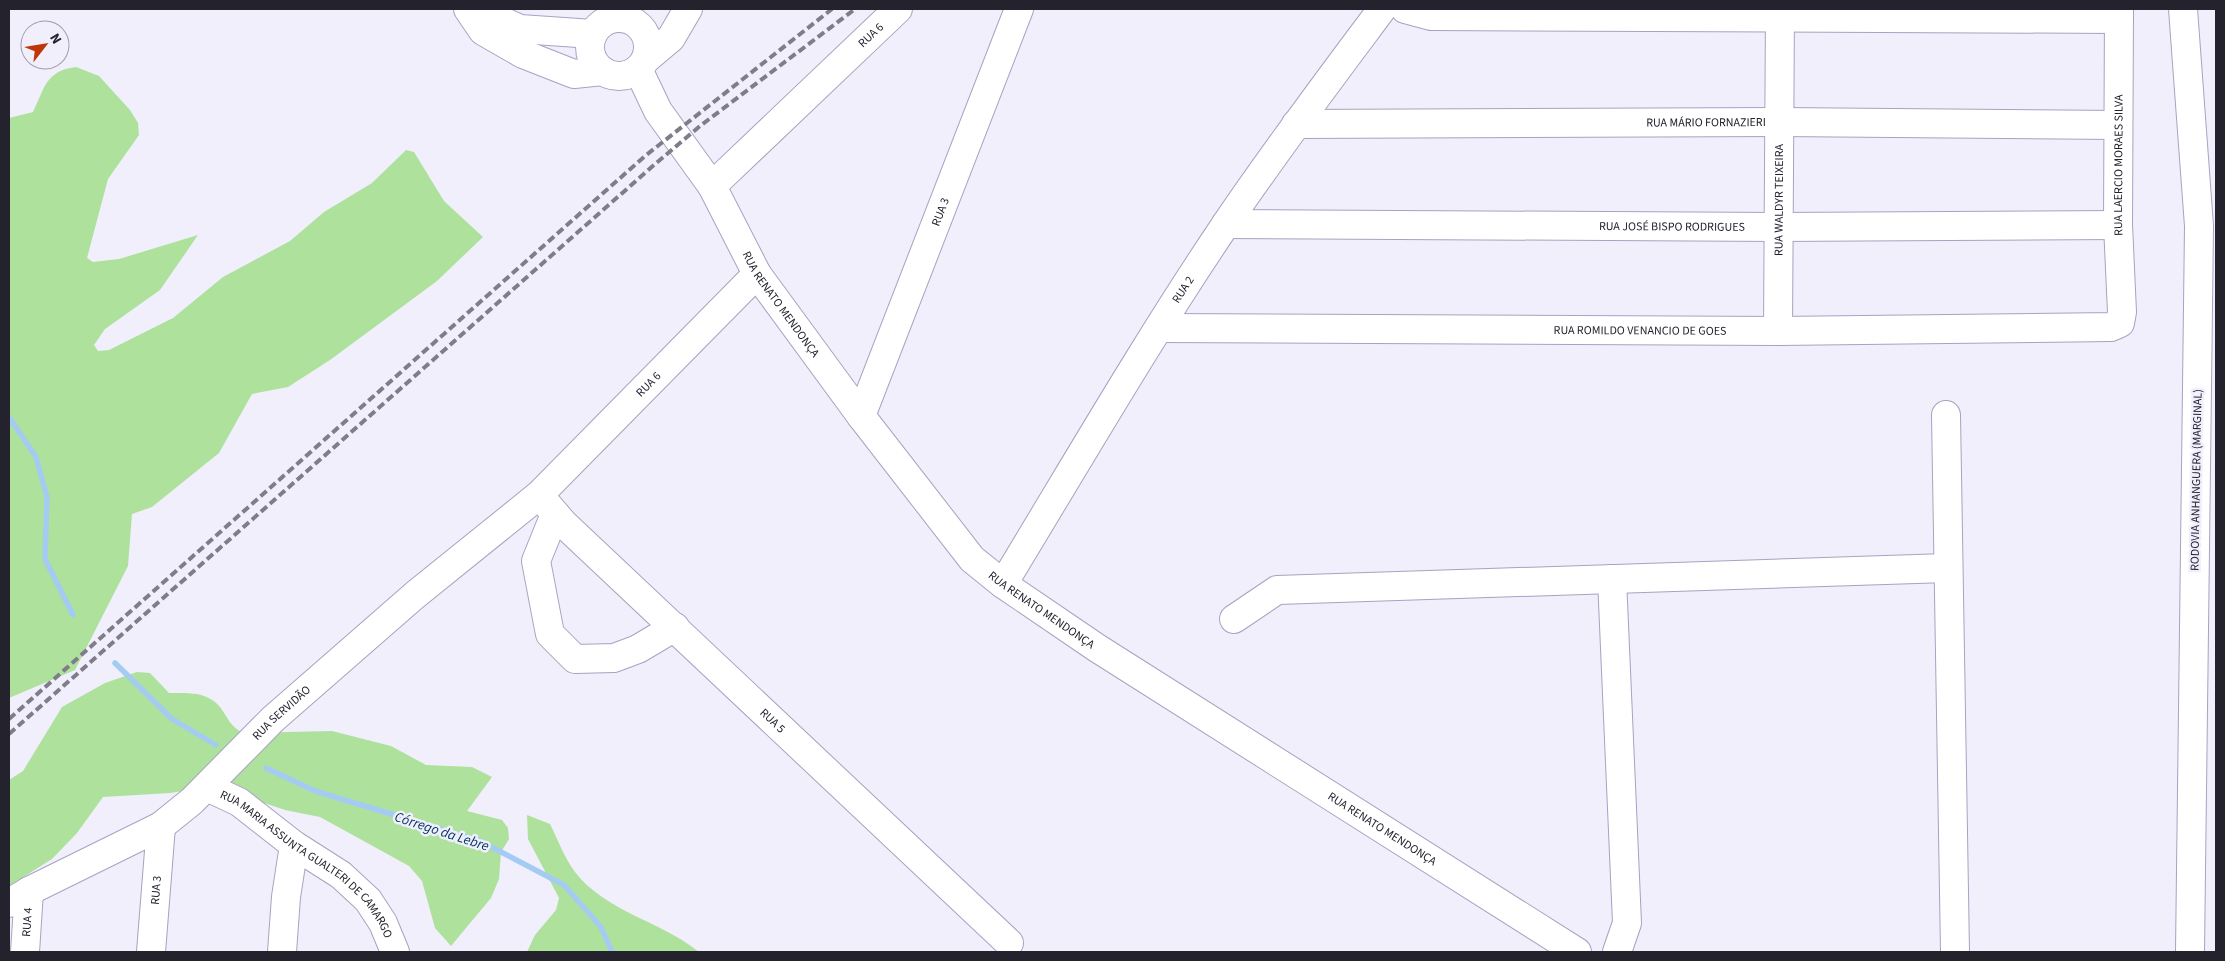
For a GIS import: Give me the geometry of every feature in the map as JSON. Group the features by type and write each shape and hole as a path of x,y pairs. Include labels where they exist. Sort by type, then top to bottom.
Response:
{"main road":[{"path":"468,9 483,31 523,54 574,74 627,69 671,38 688,9"},
{"path":"475,9 520,29 593,34"},
{"name":"RUA 6","path":"712,186 898,9"},
{"name":"RUA 3","path":"861,416 1019,9"},
{"name":"RUA 2","path":"1003,584 1159,328 1226,224 1296,124 1382,9"},
{"path":"1405,9 1430,16 1780,13 2119,14"},
{"name":"RODOVIA ANHANGUERA (MARGINAL)","path":"2183,9 2199,226 2190,952"},
{"path":"625,13 646,34 648,51 627,69 593,58 590,50 593,34 604,22 625,13"},
{"name":"RUA WALDYR TEIXEIRA","path":"1778,331 1780,13"},
{"name":"RUA LAERCIO MORAES SILVA","path":"2119,14 2117,125 2118,225 2122,312 2120,322"},
{"name":"RUA RENATO MENDONÇA","path":"627,69 712,186 757,274 861,416 972,559 1003,584 1097,648 1577,952"},
{"name":"RUA MÁRIO FORNAZIERI","path":"1296,124 1780,122 2117,125"},
{"name":"RUA JOSÉ BISPO RODRIGUES","path":"1226,224 1778,227 2118,225"},
{"name":"RUA 6","path":"547,505 757,274"},
{"name":"RUA ROMILDO VENANCIO DE GOES","path":"1159,328 1778,331 2112,327 2120,322"},
{"path":"1946,415 1947,568 1955,952"},
{"path":"547,505 536,561 550,634 576,659 614,658 638,649 675,627"},
{"name":"RUA 5","path":"547,505 564,524 1009,943"},
{"name":"RUA SERVIDÃO","path":"19,897 161,826 207,786 273,719 415,595 547,505"},
{"path":"1234,619 1277,590 1947,568"},
{"path":"1612,579 1627,923 1617,952"},
{"name":"RUA MARIA ASSUNTA GUALTERI DE CAMARGO","path":"207,786 239,802 294,846 341,875 368,900 383,923 395,952"},
{"name":"RUA 3","path":"151,952 161,826"},
{"path":"282,952 286,897 294,846"},
{"name":"RUA 4","path":"19,897 25,952"}],"green space":[{"path":"76,67 99,76 130,110 138,123 139,135 108,179 87,258 93,262 119,259 198,235 160,290 105,329 94,345 98,351 109,350 173,318 223,277 290,241 324,212 372,183 406,150 414,152 444,201 483,237 437,281 330,360 288,387 252,394 219,453 152,507 132,514 128,566 75,670 9,698 9,118 33,112 47,82 58,72 70,70 70,68"},
{"path":"137,672 150,673 169,693 196,694 209,698 220,707 232,724 243,733 332,731 391,746 426,765 472,767 492,777 467,811 502,820 508,828 509,839 501,852 499,879 491,898 451,946 435,928 422,881 409,866 320,817 285,810 214,786 170,793 103,797 77,833 52,859 9,886 9,780 23,771 62,707 105,683"},
{"path":"527,815 550,824 571,867 588,886 618,907 668,932 699,952 527,952 535,935 556,910 559,898 528,839"}],"waterway":[{"name":"Córrego da Lebre","path":"9,417 36,457 47,497 45,559 73,615"},
{"name":"Córrego da Lebre","path":"115,663 172,719 216,745"},
{"name":"Córrego da Lebre","path":"266,768 315,791 480,841 564,885 601,927 612,952"}],"railway":[{"path":"9,719 645,156 832,9"},
{"path":"9,734 654,165 700,126 855,9"}]}
